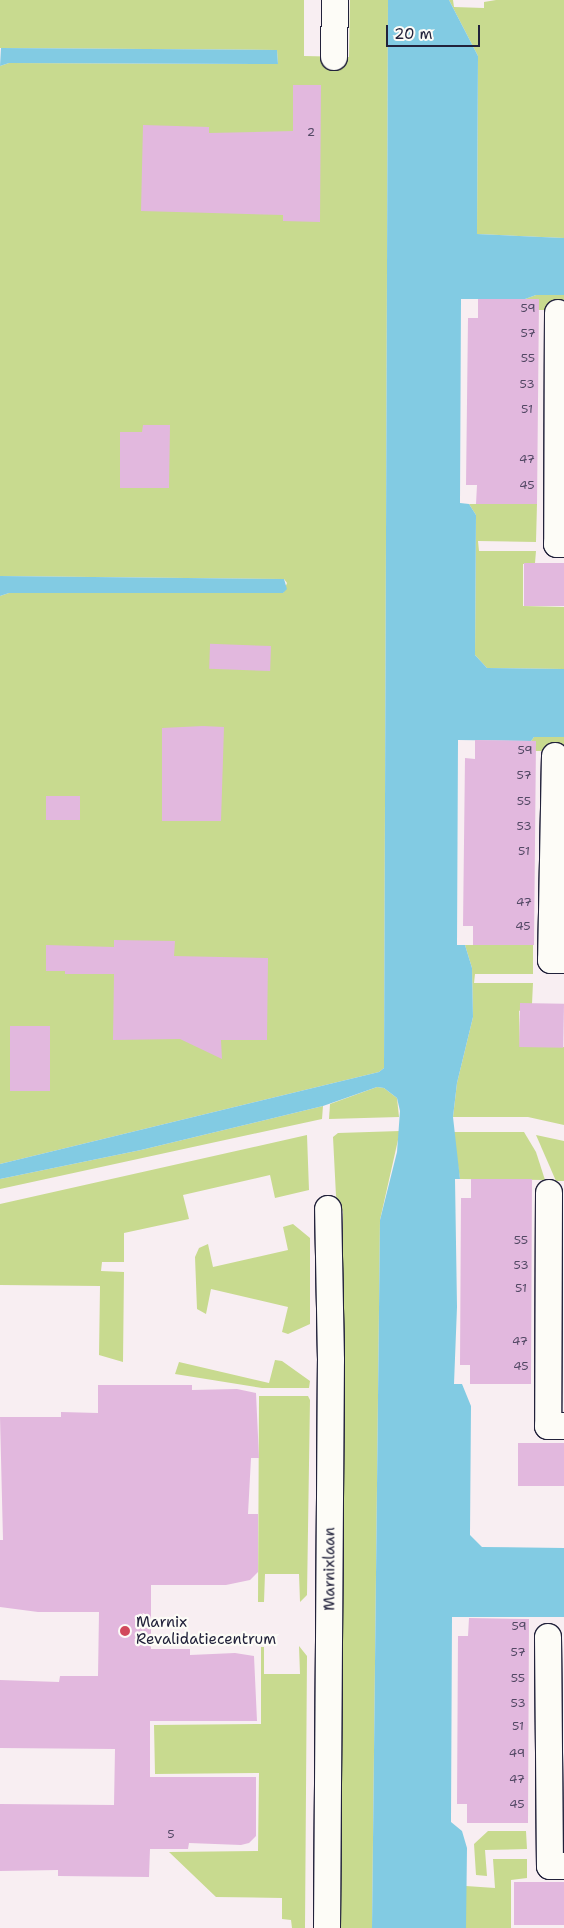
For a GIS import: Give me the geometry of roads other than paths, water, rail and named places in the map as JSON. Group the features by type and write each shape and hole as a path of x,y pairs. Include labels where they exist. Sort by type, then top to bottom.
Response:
{"street":[{"path":"334,57 335,0"},
{"path":"558,313 560,433 557,544 564,544"},
{"path":"555,756 558,882 551,960 564,960"},
{"path":"550,1193 555,1313 548,1426 564,1426"},
{"name":"Marnixlaan","path":"327,1928 331,1370 328,1209"},
{"path":"548,1637 558,1739 550,1866 564,1866"}],"water":[{"path":"388,0 449,0 478,56 477,234 564,238 564,295 536,295 525,299 461,299 460,503 469,504 476,515 475,655 487,668 564,669 564,737 534,737 531,741 458,740 457,945 465,945 472,968 473,1017 457,1083 453,1117 460,1179 455,1179 457,1307 454,1384 462,1384 471,1406 470,1535 482,1547 564,1548 564,1617 452,1617 451,1822 462,1831 467,1848 466,1928 372,1928 380,1220 397,1152 400,1111 397,1098 384,1088 377,1087 323,1106 141,1150 0,1179 0,1164 379,1072 384,1068"},
{"path":"1,48 277,50 278,64 9,63 0,66"},
{"path":"0,576 284,579 287,589 283,593 9,593 0,596"}],"place":[{"name":"Marnix Revalidatiecentrum","path":"125,1631"}]}
